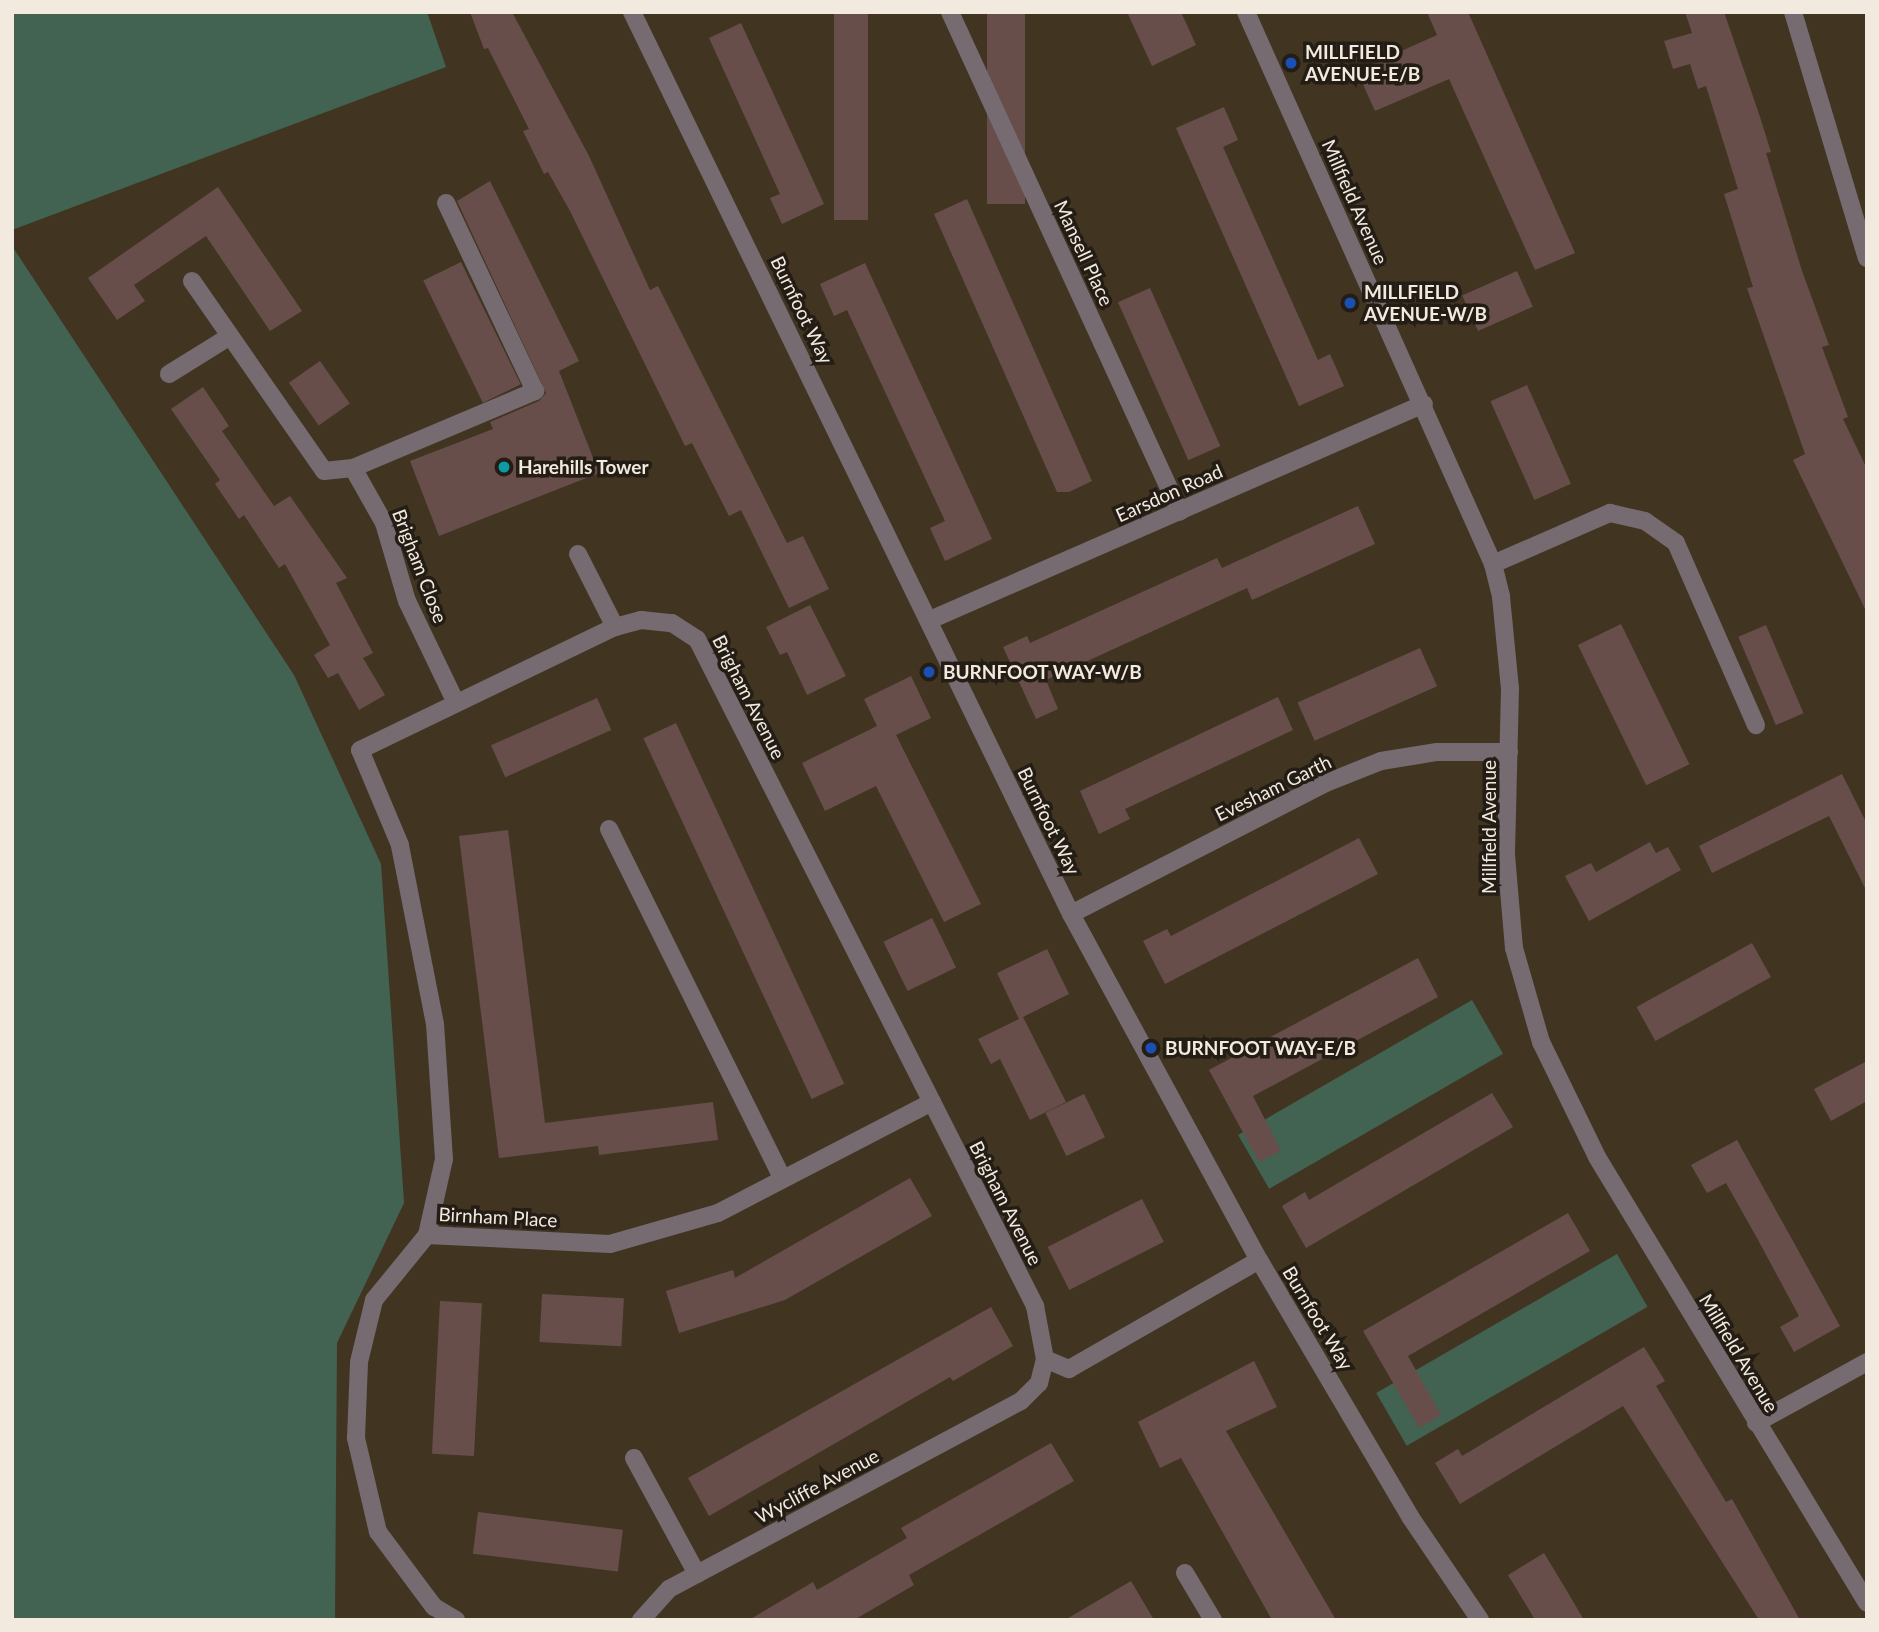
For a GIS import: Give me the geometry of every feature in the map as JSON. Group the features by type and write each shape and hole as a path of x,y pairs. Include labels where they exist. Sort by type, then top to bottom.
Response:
{"street":[{"name":"Burnfoot Way","path":"632,12 1071,914 1259,1260 1411,1518 1480,1620"},
{"name":"Mansell Place","path":"950,12 1180,512"},
{"name":"Millfield Avenue","path":"1246,12 1424,404 1493,564 1501,597 1510,689 1506,855 1514,948 1541,1042 1597,1157 1867,1603"},
{"path":"1793,12 1867,258"},
{"path":"192,281 227,338 324,471 353,468 535,391 446,203"},
{"path":"169,374 227,338"},
{"name":"Earsdon Road","path":"930,620 1424,404"},
{"name":"Brigham Close","path":"353,468 384,523 407,601 456,703"},
{"path":"1493,564 1610,513 1645,521 1676,543 1756,725"},
{"path":"578,554 615,627"},
{"name":"Brigham Avenue","path":"427,1235 444,1159 435,1024 400,845 360,750 615,627 641,620 672,623 697,639 932,1102 1035,1306 1045,1359"},
{"name":"Evesham Garth","path":"1071,914 1326,783 1381,761 1437,752 1509,752"},
{"path":"610,829 782,1177"},
{"name":"Birnham Place","path":"456,1620 434,1607 378,1532 356,1438 359,1362 374,1300 427,1235 610,1244 718,1213 782,1177 932,1102"},
{"path":"1045,1359 1069,1369 1259,1260"},
{"name":"Wycliffe Avenue","path":"641,1620 669,1589 1021,1401 1039,1383 1045,1359"},
{"path":"1756,1423 1867,1362"},
{"path":"634,1458 696,1574"},
{"path":"1185,1573 1213,1620"}],"green space":[{"path":"12,12 427,12 446,67 12,230"},
{"path":"12,246 294,675 381,864 404,1203 337,1343 335,1620 12,1620"},
{"path":"1472,1000 1503,1054 1269,1189 1238,1135"},
{"path":"1617,1254 1648,1307 1407,1446 1376,1393"}],"building":[{"path":"470,12 512,12 589,156 650,290 658,286 787,543 803,536 829,589 789,608 741,510 729,516 692,443 685,446 570,211 548,172 544,174 523,131 529,129 488,48 484,49"},
{"path":"834,12 868,12 868,220 834,220"},
{"path":"987,12 1025,12 1025,204 987,204"},
{"path":"1127,12 1181,12 1196,45 1152,66"},
{"path":"1427,12 1468,12 1575,253 1535,270 1449,79 1375,111 1357,71 1437,35"},
{"path":"1685,12 1724,12 1771,152 1766,153 1802,271 1829,345 1822,347 1848,417 1843,419 1867,469 1867,613 1793,460 1805,454 1747,288 1753,287 1724,194 1738,189 1706,86 1698,89 1690,64 1673,69 1664,41 1692,33"},
{"path":"741,23 824,204 782,224 770,198 780,194 709,38"},
{"path":"1224,107 1238,140 1223,147 1318,360 1330,354 1344,386 1299,406 1176,128"},
{"path":"490,181 579,361 559,371 599,473 439,536 410,461 493,429 490,422 539,401 546,393 457,201"},
{"path":"218,187 302,311 270,331 206,236 134,285 145,301 117,320 88,278"},
{"path":"967,199 1092,481 1069,492 1057,492 934,214"},
{"path":"461,262 521,384 483,403 423,280"},
{"path":"865,263 992,539 945,561 930,528 945,521 847,310 834,316 820,284"},
{"path":"1517,271 1533,307 1478,331 1462,295"},
{"path":"1150,288 1220,446 1188,460 1118,302"},
{"path":"320,361 350,404 319,425 289,383"},
{"path":"1527,385 1571,484 1534,500 1490,401"},
{"path":"203,387 229,426 222,431 274,506 290,496 347,578 336,583 373,653 363,658 385,695 359,710 338,673 328,678 314,655 330,645 285,564 279,568 244,515 239,519 215,484 220,480 171,409"},
{"path":"1358,506 1375,544 1252,600 1247,588 1046,680 1058,709 1036,719 1003,647 1027,636 1030,643 1217,558 1222,568"},
{"path":"810,605 846,676 807,695 787,652 780,655 766,627"},
{"path":"1621,624 1689,764 1646,785 1578,645"},
{"path":"1766,625 1804,713 1776,725 1738,637"},
{"path":"1420,648 1437,686 1315,741 1298,703"},
{"path":"911,676 931,718 896,735 981,904 944,922 876,786 825,811 802,763 877,726 864,699"},
{"path":"1278,697 1293,730 1125,809 1130,819 1099,834 1080,791"},
{"path":"597,698 611,730 505,777 491,745"},
{"path":"676,723 844,1084 812,1099 643,738"},
{"path":"1842,774 1867,824 1867,892 1829,816 1712,873 1699,846"},
{"path":"508,830 545,1123 713,1102 718,1140 599,1155 598,1146 499,1158 459,836"},
{"path":"1359,838 1378,874 1165,984 1143,941 1167,929 1171,936"},
{"path":"1650,842 1656,853 1668,847 1681,870 1589,921 1565,876 1591,863 1596,872"},
{"path":"932,918 956,967 908,991 883,942"},
{"path":"1752,943 1771,977 1655,1041 1637,1007"},
{"path":"1047,949 1069,994 1023,1017 1066,1102 1030,1120 1000,1059 991,1064 978,1039 1019,1019 997,973"},
{"path":"1418,958 1438,997 1253,1096 1281,1151 1259,1162 1209,1070"},
{"path":"1867,1061 1867,1101 1831,1121 1814,1089"},
{"path":"1492,1093 1513,1127 1306,1248 1282,1206 1305,1192 1309,1200"},
{"path":"1084,1094 1105,1137 1066,1156 1045,1113"},
{"path":"1737,1140 1840,1326 1794,1352 1780,1327 1799,1316 1757,1238 1726,1183 1707,1193 1691,1165"},
{"path":"910,1178 932,1216 785,1300 679,1333 666,1291 733,1270 735,1278"},
{"path":"1142,1199 1164,1242 1069,1290 1048,1247"},
{"path":"1568,1213 1590,1251 1408,1356 1441,1415 1419,1428 1363,1331"},
{"path":"542,1294 624,1298 621,1346 539,1342"},
{"path":"440,1301 482,1303 474,1456 432,1454"},
{"path":"991,1307 1013,1346 953,1381 950,1377 709,1516 688,1478"},
{"path":"1644,1347 1665,1381 1656,1386 1726,1502 1732,1499 1800,1620 1759,1620 1623,1406 1460,1504 1435,1463 1458,1449 1462,1456"},
{"path":"1254,1361 1277,1407 1226,1431 1336,1620 1272,1620 1181,1458 1160,1468 1138,1422"},
{"path":"1051,1443 1074,1481 909,1575 914,1585 854,1620 749,1620 813,1582 817,1590 907,1538 901,1528"},
{"path":"478,1512 623,1530 618,1571 473,1554"},
{"path":"1544,1553 1584,1620 1535,1620 1508,1575"},
{"path":"1131,1581 1154,1620 1065,1620"}],"place":[{"name":"MILLFIELD AVENUE-E/B","path":"1291,63"},
{"name":"MILLFIELD AVENUE-W/B","path":"1350,303"},
{"name":"Harehills Tower","path":"504,467"},
{"name":"BURNFOOT WAY-W/B","path":"929,672"},
{"name":"BURNFOOT WAY-E/B","path":"1151,1048"}]}
